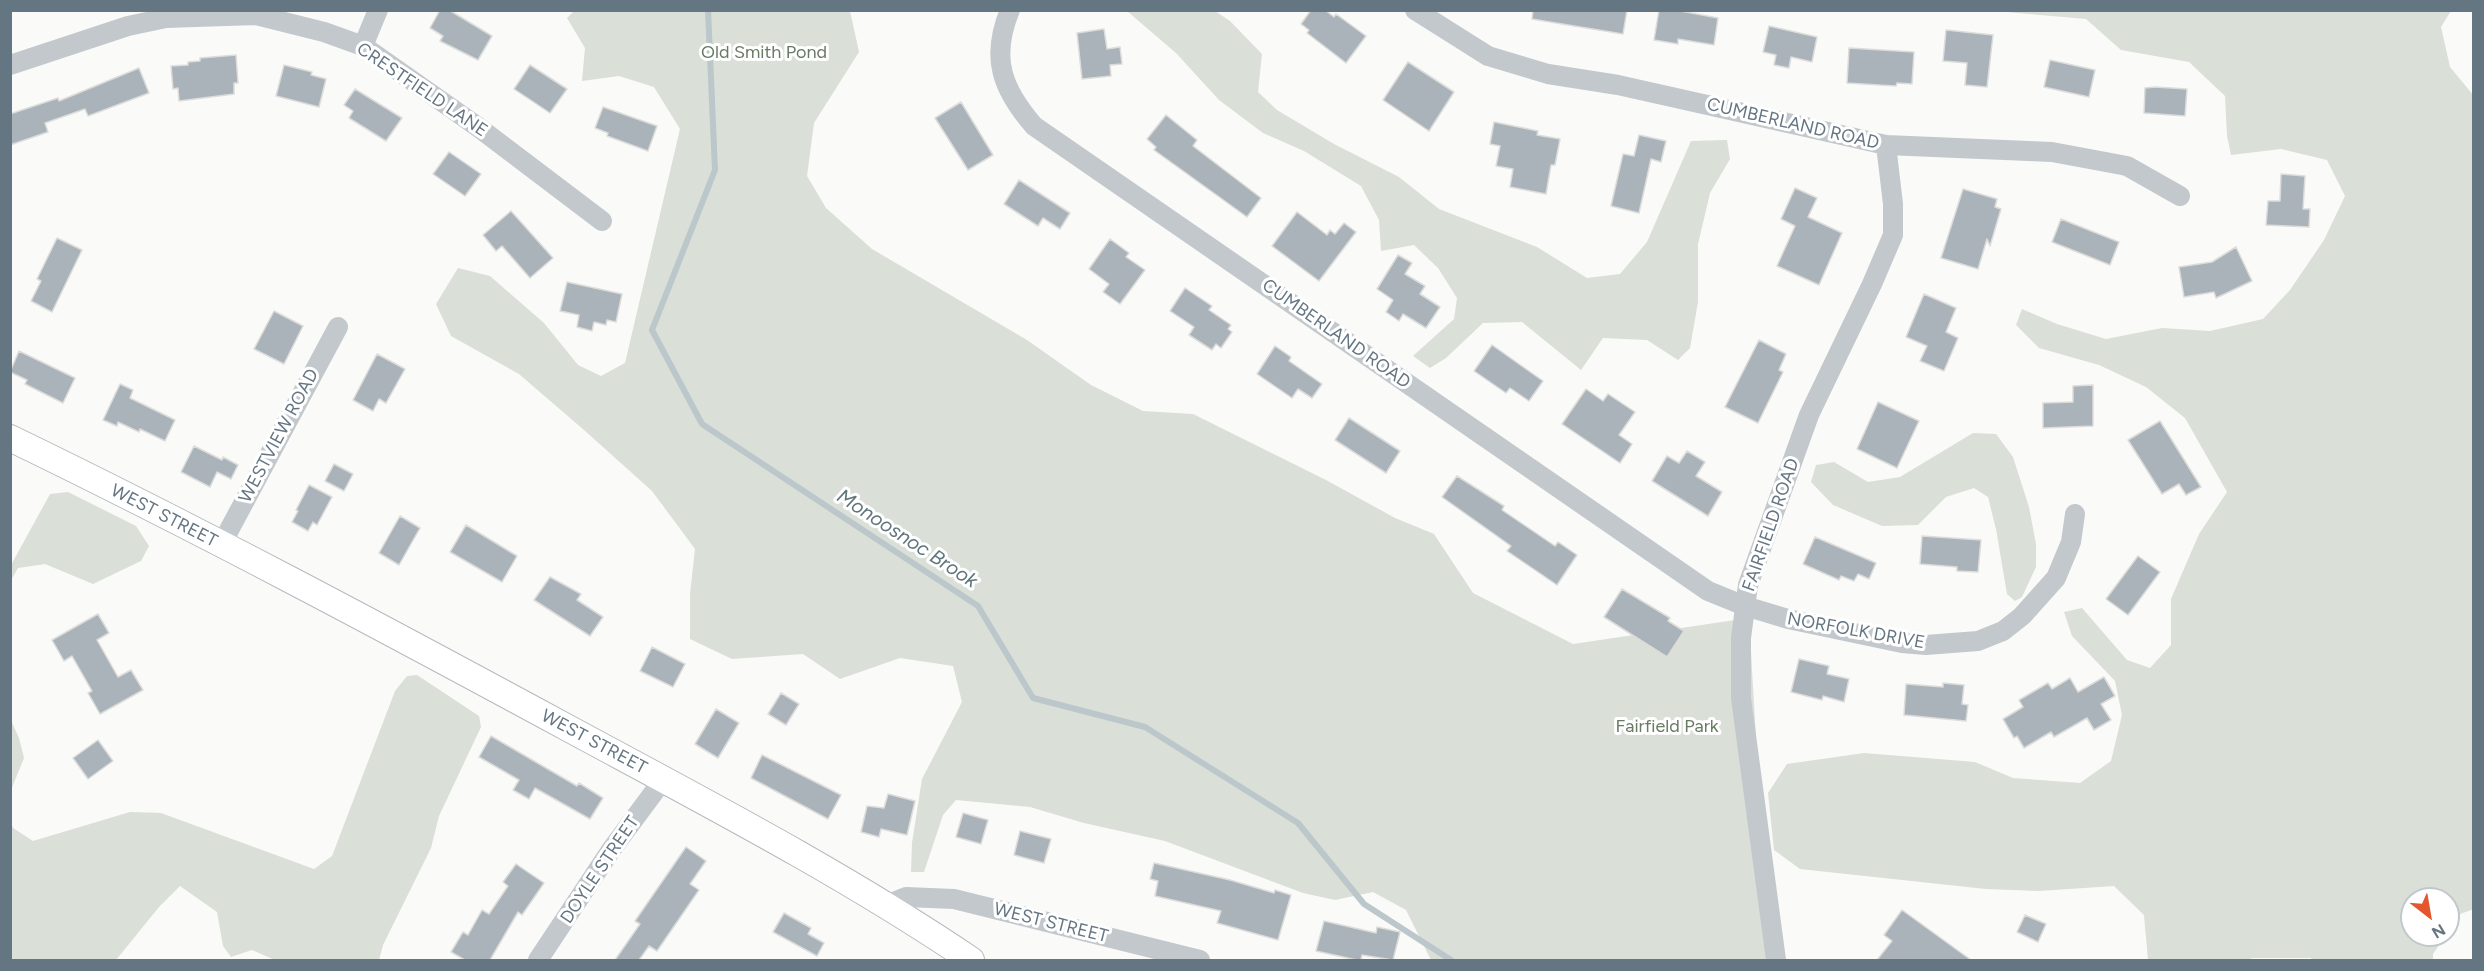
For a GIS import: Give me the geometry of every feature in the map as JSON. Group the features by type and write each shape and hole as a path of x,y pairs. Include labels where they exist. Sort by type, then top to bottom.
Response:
{"main road":[{"name":"WEST STREET","path":"10,438 402,639 840,877 886,905"},
{"path":"886,905 971,960"}],"street":[{"path":"363,46 378,10"},
{"name":"CUMBERLAND ROAD","path":"1010,10 1003,26 1000,70 1016,104 1034,126 1708,591 1745,606"},
{"name":"CUMBERLAND ROAD","path":"1415,10 1488,56 1548,74 1630,88 1886,145 2052,152 2127,166 2180,196"},
{"name":"CRESTFIELD LANE","path":"10,65 128,26 166,18 256,15 324,32 363,46 478,127 602,221"},
{"name":"FAIRFIELD ROAD","path":"1776,960 1741,698 1741,638 1745,606 1748,585 1809,415 1893,235 1893,204 1886,145"},
{"name":"WESTVIEW ROAD","path":"221,545 338,327"},
{"name":"NORFOLK DRIVE","path":"1745,606 1788,619 1902,642 1926,645 1978,641 2003,631 2022,616 2056,578 2071,542 2075,514"},
{"name":"DOYLE STREET","path":"538,960 611,850 663,780"},
{"name":"WEST STREET","path":"886,905 906,897 954,899 1200,960"}],"green space":[{"path":"574,11 850,11 859,52 814,123 807,176 826,208 872,249 1027,340 1091,385 1143,411 1193,414 1326,480 1395,518 1434,534 1473,593 1573,644 1749,618 1769,960 1431,960 1406,910 1373,892 1335,900 1303,893 1165,841 1084,823 1030,807 956,800 943,815 924,872 911,872 912,843 922,779 962,702 953,666 900,658 840,679 803,654 732,659 690,639 690,594 695,549 652,491 519,374 451,336 436,304 458,268 490,276 544,323 578,365 601,376 625,363 680,129 654,87 619,76 582,81 585,48 567,18"},
{"path":"1127,11 1215,11 1230,21 1262,54 1258,92 1277,110 1334,144 1399,177 1439,209 1537,247 1587,278 1620,274 1647,242 1691,141 1727,140 1730,159 1710,193 1698,244 1698,302 1690,348 1678,360 1647,340 1603,338 1581,370 1522,322 1483,323 1446,358 1430,368 1413,356 1454,319 1457,298 1438,268 1414,245 1381,251 1379,220 1361,186 1304,151 1263,133 1219,100 1176,53"},
{"path":"1995,11 2451,11 2441,27 2450,67 2474,96 2474,909 2460,914 2460,887 2400,887 2400,947 2438,947 2433,954 2433,960 2253,958 2246,960 2148,960 2144,915 2114,886 2039,891 1986,889 1800,869 1774,850 1768,793 1787,764 1864,753 1975,762 2013,778 2080,783 2111,761 2122,715 2115,681 2072,636 2064,612 2082,608 2127,660 2150,668 2171,645 2171,599 2199,534 2227,492 2185,418 2146,387 2099,365 2039,348 2016,325 2022,309 2057,324 2106,339 2162,328 2210,331 2263,319 2290,290 2324,240 2345,196 2327,160 2281,149 2231,155 2227,136 2225,96 2189,62 2121,50 2086,19"},
{"path":"1973,433 1996,434 2013,457 2029,507 2036,544 2036,567 2022,597 2015,601 2007,594 1988,497 1974,488 1946,497 1918,525 1882,526 1833,505 1811,482 1816,465 1834,462 1868,482 1900,477"},
{"path":"68,492 136,526 149,546 141,561 93,584 45,564 18,568 11,580 11,565 50,494"},
{"path":"417,675 479,716 481,727 439,816 431,848 383,945 379,960 275,960 252,950 231,957 223,946 217,912 180,886 159,907 116,960 11,960 11,823 13,828 33,841 130,812 161,813 314,869 332,856 395,691 407,676"},
{"path":"10,718 19,738 24,758 11,790"}],"building":[{"path":"440,10 449,10 492,36 478,60 440,41 443,36 430,28"},
{"path":"1311,10 1325,10 1334,17 1336,14 1366,36 1346,63 1307,33 1309,30 1301,24"},
{"path":"1533,10 1627,10 1623,34 1532,19"},
{"path":"1659,10 1675,10 1718,18 1714,45 1678,39 1678,44 1654,40"},
{"path":"1769,26 1817,37 1812,62 1791,57 1789,68 1774,65 1776,55 1763,52"},
{"path":"1104,29 1107,49 1120,47 1122,64 1110,65 1111,76 1082,79 1077,33"},
{"path":"1946,30 1993,35 1987,87 1965,85 1967,63 1943,61"},
{"path":"1849,48 1914,52 1912,84 1897,83 1896,86 1847,83"},
{"path":"236,55 238,83 234,83 234,94 179,101 178,88 173,89 171,66 188,65 188,62 200,61 200,58"},
{"path":"2050,60 2095,70 2089,97 2044,87"},
{"path":"1408,62 1454,92 1429,131 1383,100"},
{"path":"284,65 312,72 311,75 326,79 319,107 276,96"},
{"path":"530,65 567,89 550,113 514,89"},
{"path":"139,68 149,93 88,116 85,109 45,123 48,132 10,145 10,114 58,98 59,101"},
{"path":"2145,88 2187,89 2185,116 2144,113"},
{"path":"355,89 402,118 386,141 349,118 353,111 344,105"},
{"path":"961,102 993,155 968,170 935,118"},
{"path":"603,107 657,126 648,151 607,136 608,133 595,128"},
{"path":"1166,115 1197,140 1193,146 1261,198 1247,217 1154,150 1156,147 1147,139"},
{"path":"1494,122 1538,131 1537,135 1560,139 1555,165 1551,165 1546,194 1510,187 1513,169 1496,166 1500,146 1490,144"},
{"path":"1639,135 1666,141 1661,162 1651,159 1639,213 1611,206 1623,154 1634,156"},
{"path":"449,152 481,174 465,196 433,174"},
{"path":"2281,174 2305,176 2303,209 2310,209 2309,227 2266,225 2268,201 2280,201"},
{"path":"1019,180 1070,213 1060,229 1043,218 1038,226 1004,204"},
{"path":"1795,188 1817,198 1808,217 1842,233 1819,285 1777,266 1795,226 1781,219"},
{"path":"1963,189 1997,199 1995,207 2001,209 1990,246 1987,239 1978,269 1941,258"},
{"path":"511,211 553,258 530,278 502,246 496,251 483,235"},
{"path":"1297,212 1327,235 1330,230 1335,234 1344,223 1356,232 1319,281 1272,246"},
{"path":"2061,219 2119,242 2110,265 2052,242"},
{"path":"57,238 82,250 52,312 31,301 41,281 37,279"},
{"path":"1110,239 1129,253 1126,257 1145,270 1120,304 1103,292 1109,284 1089,269"},
{"path":"2236,247 2252,281 2216,298 2214,292 2184,297 2179,267 2212,262"},
{"path":"1398,255 1412,263 1405,274 1425,286 1420,294 1440,307 1426,328 1403,314 1399,321 1386,312 1393,300 1377,289"},
{"path":"567,282 622,294 616,322 607,320 606,325 594,322 592,331 577,327 579,315 560,311"},
{"path":"1185,288 1212,306 1209,310 1231,325 1228,329 1232,332 1221,348 1216,344 1212,350 1189,335 1194,327 1170,311"},
{"path":"1924,294 1956,308 1946,332 1958,338 1944,371 1920,361 1927,346 1906,337"},
{"path":"274,311 303,326 284,364 254,349"},
{"path":"1759,340 1786,354 1779,370 1783,372 1758,423 1725,407"},
{"path":"1492,345 1543,381 1529,401 1510,388 1506,393 1474,371"},
{"path":"1275,346 1291,357 1289,361 1322,384 1312,398 1298,389 1292,398 1257,374"},
{"path":"19,351 75,378 63,403 25,384 27,380 10,372"},
{"path":"377,354 405,369 386,403 379,399 373,411 353,400"},
{"path":"120,384 133,390 130,398 175,420 165,441 140,429 139,432 118,422 117,426 103,420"},
{"path":"2093,385 2093,426 2043,428 2043,403 2073,402 2073,386"},
{"path":"1586,389 1603,401 1608,394 1635,412 1619,435 1632,444 1620,463 1562,424"},
{"path":"1878,402 1919,421 1897,468 1857,449"},
{"path":"1349,418 1400,451 1386,473 1335,440"},
{"path":"2160,421 2201,487 2186,495 2179,484 2162,494 2128,440"},
{"path":"194,446 238,465 231,479 217,472 210,487 181,472"},
{"path":"1687,451 1705,462 1696,476 1722,492 1708,516 1652,481 1667,456 1679,463"},
{"path":"334,464 353,474 344,491 325,481"},
{"path":"1457,476 1504,506 1502,510 1555,546 1558,542 1577,555 1557,585 1507,551 1511,546 1442,497"},
{"path":"309,485 332,497 317,525 313,522 308,531 292,522"},
{"path":"400,516 420,528 399,565 379,553"},
{"path":"466,525 517,556 502,582 450,552"},
{"path":"1922,536 1981,540 1978,572 1957,571 1957,567 1920,564"},
{"path":"1815,537 1876,563 1869,579 1858,574 1854,581 1841,576 1839,580 1803,564"},
{"path":"2138,556 2160,572 2128,615 2106,599"},
{"path":"550,577 581,594 577,600 603,617 590,636 534,600"},
{"path":"1622,589 1670,618 1668,621 1684,631 1667,657 1604,617"},
{"path":"98,614 109,633 97,640 118,677 131,670 143,690 100,714 88,693 92,691 72,656 64,661 52,640"},
{"path":"652,647 685,664 673,687 640,671"},
{"path":"1799,659 1829,666 1827,674 1849,679 1844,702 1823,696 1822,700 1791,692"},
{"path":"2104,677 2115,696 2101,704 2111,720 2094,730 2087,718 2054,737 2051,732 2024,748 2017,736 2014,738 2003,719 2023,707 2019,700 2048,683 2052,689 2070,678 2078,692"},
{"path":"1943,683 1964,685 1962,704 1968,705 1966,721 1904,715 1906,684 1943,687"},
{"path":"781,693 799,704 786,725 768,714"},
{"path":"716,709 739,723 718,758 695,744"},
{"path":"491,736 577,786 579,783 603,798 590,819 535,788 529,799 513,790 519,780 479,757"},
{"path":"98,740 113,761 88,779 73,758"},
{"path":"762,755 841,795 828,819 751,778"},
{"path":"888,794 915,801 907,835 881,829 879,837 861,832 867,806 884,808"},
{"path":"963,813 988,820 981,844 956,837"},
{"path":"1020,831 1051,839 1044,863 1014,855"},
{"path":"686,847 706,861 690,884 699,890 657,951 649,946 639,960 615,960 640,924 635,921"},
{"path":"1154,863 1230,880 1274,893 1275,890 1291,895 1278,940 1217,923 1221,911 1155,896 1158,881 1150,879"},
{"path":"516,864 544,883 522,915 518,912 490,960 465,960 451,952 463,932 468,935 482,910 489,914 508,886 503,882"},
{"path":"1902,910 1971,960 1877,960 1892,941 1884,935"},
{"path":"784,913 811,928 808,934 824,943 817,956 773,932"},
{"path":"2025,915 2046,924 2038,942 2017,932"},
{"path":"1324,921 1376,933 1377,927 1400,932 1393,960 1362,955 1361,960 1357,960 1316,951"}],"waterway":[{"name":"Monoosnoc Brook","path":"708,10 715,170 652,330 702,424 978,606 1033,698 1145,727 1298,823 1364,904 1451,960"}],"park label":[{"name":"Old Smith Pond","path":"764,53"},
{"name":"Fairfield Park","path":"1667,727"}]}
